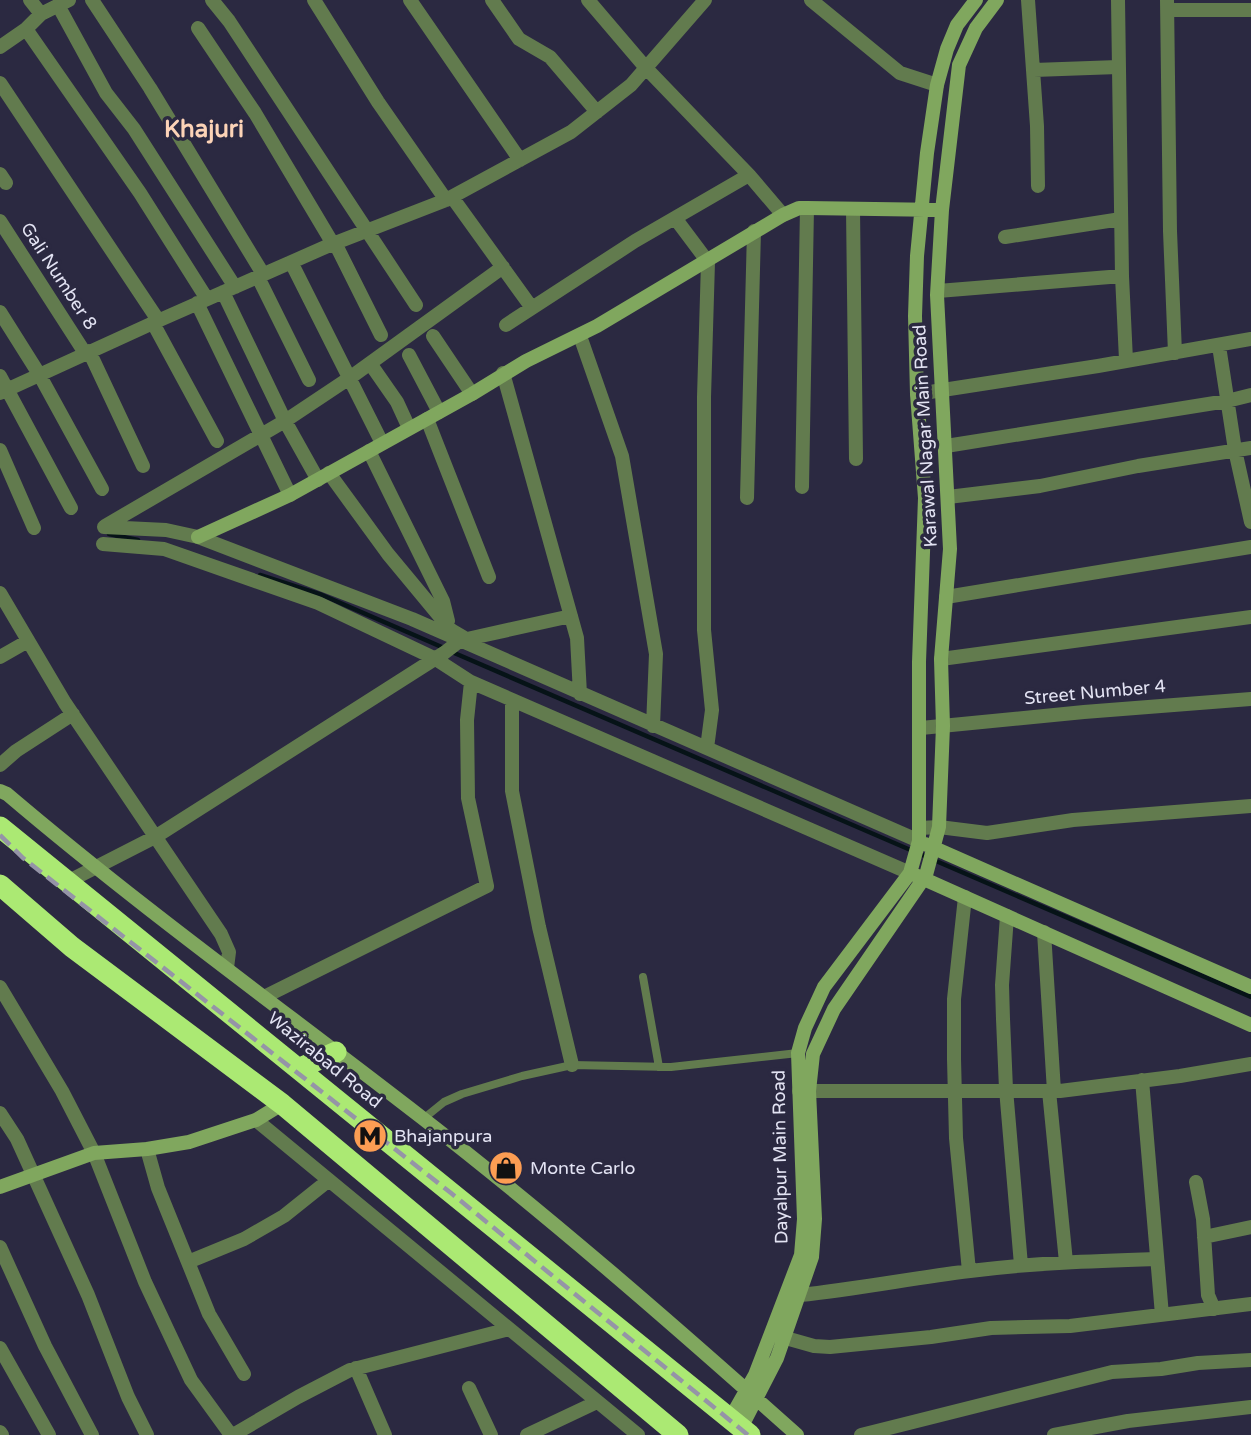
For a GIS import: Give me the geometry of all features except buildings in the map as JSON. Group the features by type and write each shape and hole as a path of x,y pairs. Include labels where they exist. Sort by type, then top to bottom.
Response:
{"highway":[{"name":"Wazirabad Road","path":"0,828 69,881 740,1427"},
{"path":"0,885 72,947 282,1104 678,1435"},
{"path":"300,1068 337,1052"}],"street":[{"path":"30,0 41,14"},
{"path":"92,0 150,88 261,276 309,380"},
{"path":"212,0 229,21 416,304"},
{"path":"314,0 378,102 532,308"},
{"path":"410,0 520,160"},
{"path":"492,0 519,39 550,57 597,112"},
{"path":"588,0 646,68 749,175 783,215"},
{"path":"811,0 901,74 957,90"},
{"name":"Karawal Nagar Main Road","path":"918,874 921,729 919,662 925,498 917,394 915,316 920,209 937,85 957,25 976,0"},
{"name":"Karawal Nagar Main Road","path":"918,874 933,851 939,827 943,726 941,659 950,549 938,291 942,210 959,65 976,28 997,0"},
{"path":"1028,0 1034,70 1038,186"},
{"path":"1118,0 1122,276 1126,360"},
{"path":"0,47 26,29 41,14 64,3 106,93 134,129 229,289 285,421 323,477 450,626"},
{"path":"71,508 3,386 39,374 291,262 449,199 571,132 631,85 696,3"},
{"path":"1175,353 1170,231 1167,5 1251,10"},
{"path":"198,28 255,113 334,244 381,335"},
{"path":"26,29 140,193 202,301 289,495"},
{"path":"1034,70 1118,67"},
{"path":"0,83 155,321 216,441"},
{"path":"506,325 601,262 749,175"},
{"path":"198,537 289,495 433,416 503,373 580,336 783,215 807,208 942,210"},
{"path":"802,487 807,208"},
{"path":"853,209 856,459"},
{"path":"675,218 708,262 704,397 704,629 712,710 707,748"},
{"path":"1005,236 1121,219"},
{"name":"Gali Number 8","path":"0,220 87,352 143,466"},
{"path":"747,498 754,231"},
{"path":"291,262 382,443"},
{"path":"503,267 351,377 285,421 104,527 166,530 198,537 412,619 919,840 933,851 1251,987"},
{"path":"938,291 1122,276"},
{"path":"0,312 39,374 102,489"},
{"path":"433,336 471,394"},
{"path":"580,336 622,456 656,654 653,726"},
{"path":"917,394 1251,340"},
{"path":"1219,346 1235,450 1248,495 1251,522"},
{"path":"409,355 489,577"},
{"path":"374,369 397,402 410,428"},
{"path":"503,373 576,638 580,694"},
{"path":"946,446 1251,395"},
{"path":"948,497 1040,486 1138,466 1251,448"},
{"path":"0,450 34,528"},
{"path":"369,451 443,601 451,630 461,641"},
{"path":"103,544 164,549 318,603 439,656 471,682 918,874 1251,1025"},
{"path":"946,597 1251,547"},
{"path":"0,593 73,714 226,944 229,952 227,968"},
{"path":"69,881 155,837 461,641 570,616"},
{"path":"941,659 1251,617"},
{"path":"0,657 28,641"},
{"path":"264,997 487,886 468,799 467,720 471,682"},
{"name":"Street Number 4","path":"921,729 1251,698"},
{"path":"512,700 512,791 539,927 572,1065"},
{"path":"0,765 16,751 73,714"},
{"path":"0,791 94,868 423,1119 585,1251 797,1435"},
{"path":"919,840 939,827 986,833 1073,820 1251,806"},
{"name":"Dayalpur Main Road","path":"740,1427 752,1394 755,1375 800,1295 812,1257 815,1219 798,1053 810,1015 824,987 918,874"},
{"name":"Dayalpur Main Road","path":"777,1336 801,1255 803,1091 813,1054 834,1009 918,874"},
{"path":"965,897 954,999 954,1091 969,1271"},
{"path":"1007,916 1002,985 1006,1089 1021,1265"},
{"path":"1044,932 1051,1091 1066,1262"},
{"path":"0,987 62,1091 94,1153 145,1282 191,1380 232,1435 356,1368 509,1329"},
{"path":"803,1091 1051,1091 1180,1076 1251,1064"},
{"path":"1142,1080 1162,1315"},
{"path":"0,1187 94,1153 147,1149 189,1142 256,1120 282,1104"},
{"path":"0,1113 17,1139 88,1295 128,1397 147,1435"},
{"path":"256,1120 638,1435"},
{"path":"147,1149 158,1188 209,1314 244,1374"},
{"path":"188,1262 254,1233 284,1216 328,1180"},
{"path":"1196,1182 1204,1237 1208,1295 1214,1309"},
{"path":"1204,1237 1251,1227"},
{"path":"0,1247 45,1346 92,1435"},
{"path":"800,1295 1021,1265 1157,1259"},
{"path":"777,1336 814,1346 830,1347 990,1328 1070,1326 1251,1304"},
{"path":"0,1348 49,1435"},
{"path":"861,1435 1112,1372 1251,1360"},
{"path":"356,1368 385,1435"},
{"path":"469,1388 491,1435"},
{"path":"527,1435 597,1402"},
{"path":"1054,1435 1128,1422 1251,1407"}],"lane":[{"path":"643,977 659,1067"},
{"path":"423,1119 444,1102 462,1094 522,1076 572,1065 659,1067 798,1053"}],"waterway":[{"path":"109,534 138,540"},
{"path":"260,575 322,595 444,648"},
{"path":"452,652 1251,997"}],"railway":[{"path":"0,835 23,858 451,1193 748,1435"}],"place":[{"name":"Bhajanpura","path":"370,1136"},
{"name":"Monte Carlo","path":"506,1168"}],"district":[{"name":"Khajuri","path":"204,129"}]}
